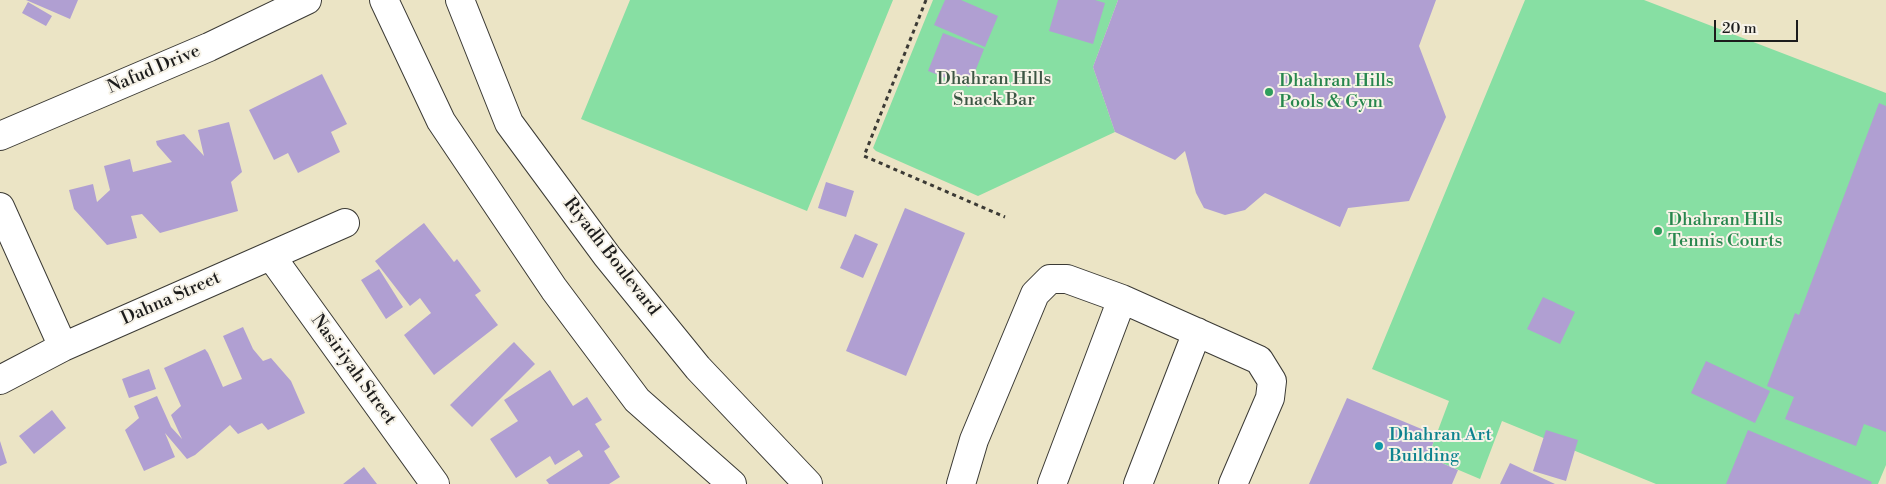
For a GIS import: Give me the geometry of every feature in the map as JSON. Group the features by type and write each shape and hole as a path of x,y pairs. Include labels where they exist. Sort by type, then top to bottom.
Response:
{"street":[{"name":"Nafud Drive","path":"0,136 209,46 307,0"},
{"path":"384,0 441,121 554,289 637,400 732,484"},
{"name":"Riyadh Boulevard","path":"460,0 509,123 607,256 698,368 808,484"},
{"path":"0,207 63,347"},
{"name":"Dahna Street","path":"0,380 63,347 344,223"},
{"name":"Nasiriyah Street","path":"271,256 435,484"},
{"path":"961,484 974,440 1035,294 1050,279 1067,279 1122,299 1259,360 1272,381 1270,398 1233,484"},
{"path":"1052,484 1122,299"},
{"path":"1138,484 1197,332"}],"path":[{"path":"926,0 864,156 1006,217"}],"green space":[{"path":"630,0 893,0 807,211 581,119"},
{"name":"Dhahran Hills Snack Bar","path":"933,0 1118,0 1093,67 1115,132 978,196 876,151 873,148"},
{"name":"Dhahran Hills Tennis Courts","path":"1525,0 1644,0 1886,93 1886,465 1878,484 1656,484 1502,421 1480,479 1428,457 1449,401 1372,369"}],"building":[{"path":"26,0 78,0 70,19"},
{"path":"945,0 961,0 998,16 985,47 934,25"},
{"path":"1058,0 1095,0 1105,3 1093,44 1049,31"},
{"name":"Dhahran Hills Pools & Gym","path":"1118,0 1436,0 1419,46 1446,117 1409,201 1348,208 1340,227 1265,193 1245,210 1225,215 1204,208 1196,193 1185,151 1175,160 1115,132 1093,67"},
{"path":"28,2 52,16 46,26 22,13"},
{"path":"943,33 984,49 969,87 928,71"},
{"path":"322,74 347,124 331,132 340,152 298,173 288,153 274,160 249,110"},
{"path":"1879,103 1886,106 1886,432 1864,424 1856,446 1785,419 1794,397 1767,386 1795,313 1799,315"},
{"path":"229,122 242,172 231,182 238,211 160,233 142,214 131,216 137,238 107,245 74,209 69,190 93,184 97,202 110,190 104,166 130,159 133,172 172,162 157,145 156,141 184,134 204,156 198,130"},
{"path":"826,182 854,191 846,217 818,208"},
{"path":"905,208 965,233 906,376 846,351"},
{"path":"424,223 454,262 457,259 481,291 475,295 498,325 434,375 404,335 431,313 420,298 410,306 375,261"},
{"path":"855,234 878,244 863,278 840,268"},
{"path":"379,269 403,307 386,319 361,280"},
{"path":"1543,297 1575,312 1560,344 1527,329"},
{"path":"243,327 253,349 263,361 271,358 291,381 305,413 268,430 262,423 238,434 230,425 195,455 187,459 165,433 175,457 144,471 125,430 139,418 134,406 157,396 171,427 182,439 171,415 181,406 164,368 205,349 223,387 242,379 223,336"},
{"path":"514,342 535,364 472,427 450,405"},
{"path":"1706,361 1770,391 1755,423 1691,393"},
{"path":"149,369 156,389 129,398 122,379"},
{"path":"550,370 573,406 587,397 602,420 595,424 610,447 604,451 620,477 609,484 549,484 546,480 583,456 579,450 555,465 550,456 516,478 490,439 518,421 504,400"},
{"name":"Dhahran Art Building","path":"1347,398 1436,435 1428,457 1458,470 1452,484 1309,484"},
{"path":"52,410 66,428 34,454 19,436"},
{"path":"1546,430 1578,440 1566,481 1533,471"},
{"path":"1748,430 1872,482 1871,484 1726,484"},
{"path":"0,441 7,463 0,466"},
{"path":"1510,463 1555,484 1500,484"},
{"path":"364,467 377,484 343,484"}],"place":[{"name":"Dhahran Hills Pools & Gym","path":"1269,92"},
{"name":"Dhahran Hills Tennis Courts","path":"1658,231"},
{"name":"Dhahran Art Building","path":"1379,446"}]}
